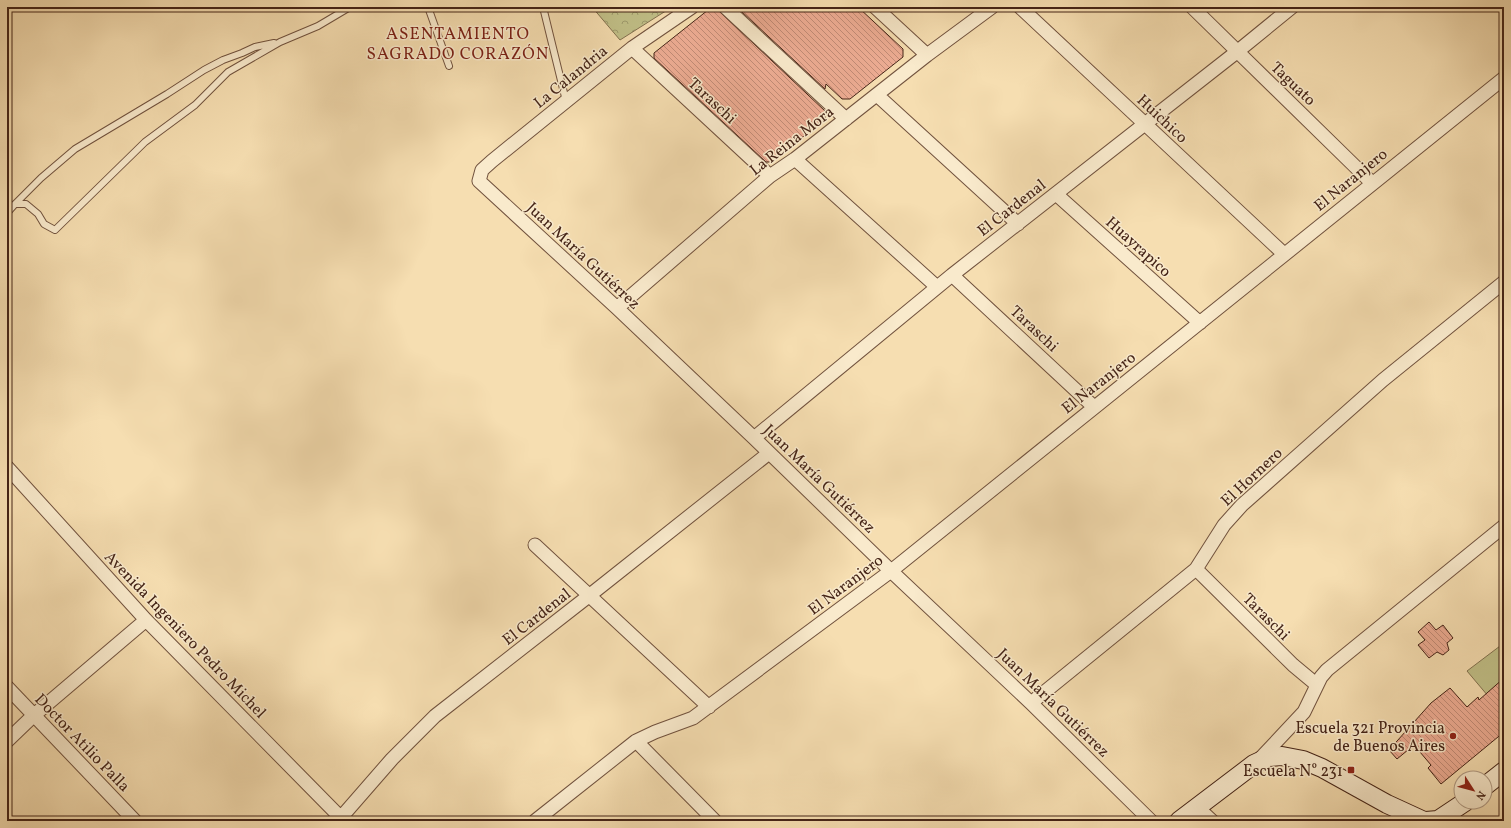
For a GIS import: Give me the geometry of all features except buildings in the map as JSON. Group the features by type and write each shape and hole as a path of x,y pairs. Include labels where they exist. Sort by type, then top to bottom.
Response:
{"street":[{"name":"La Calandria","path":"479,181 482,170 492,161 632,48 692,7"},
{"path":"725,7 846,118"},
{"path":"875,7 927,55"},
{"name":"La Reina Mora","path":"617,308 770,176 796,159 927,55 992,7"},
{"name":"Huichico","path":"1020,7 1284,254"},
{"name":"Taguato","path":"1192,7 1372,183"},
{"name":"El Cardenal","path":"754,438 937,287 1292,7"},
{"name":"Taraschi","path":"632,48 770,176"},
{"name":"El Naranjero","path":"535,821 636,741 693,718 891,570 1504,78"},
{"path":"877,95 1018,224"},
{"path":"796,159 937,287"},
{"name":"Juan María Gutiérrez","path":"479,181 617,308 770,453 1031,703 1150,821"},
{"name":"Huayrapico","path":"1056,194 1200,323"},
{"name":"Taraschi","path":"952,275 1094,407"},
{"name":"El Hornero","path":"1031,703 1196,569 1224,525 1242,505 1383,380 1504,282"},
{"name":"El Cardenal","path":"341,820 392,759 435,716 770,453"},
{"name":"Avenida Ingeniero Pedro Michel","path":"7,468 146,620 341,820"},
{"path":"1179,821 1254,764 1304,712 1321,677 1328,670 1504,526"},
{"path":"535,545 709,707"},
{"name":"Taraschi","path":"1196,569 1293,665 1317,685"},
{"path":"7,741 33,716 146,620"},
{"name":"Doctor Atilio Palla","path":"7,687 33,716 135,821"},
{"path":"636,741 715,821"},
{"path":"1254,764 1269,757 1282,756 1303,760 1387,804 1425,821 1438,820 1453,810"},
{"path":"1493,780 1504,771"},
{"path":"1387,804 1404,821"},
{"path":"1197,806 1212,821"}],"lane":[{"path":"15,204 26,204 38,214 44,224 55,230 145,142 195,105 228,72 280,42 318,26 350,7"},
{"path":"428,7 449,66"},
{"path":"543,7 566,101"},
{"path":"7,213 41,178 75,148 223,60 242,54 254,47 280,42"}],"green space":[{"path":"592,7 672,7 620,40"},
{"path":"1504,643 1504,679 1499,709 1467,671"}],"place":[{"name":"Escuela 321 Provincia de Buenos Aires","path":"1453,736"},
{"name":"Escuela N° 231","path":"1351,770"}],"district":[{"name":"ASENTAMIENTO SAGRADO CORAZÓN","path":"458,43"}]}
